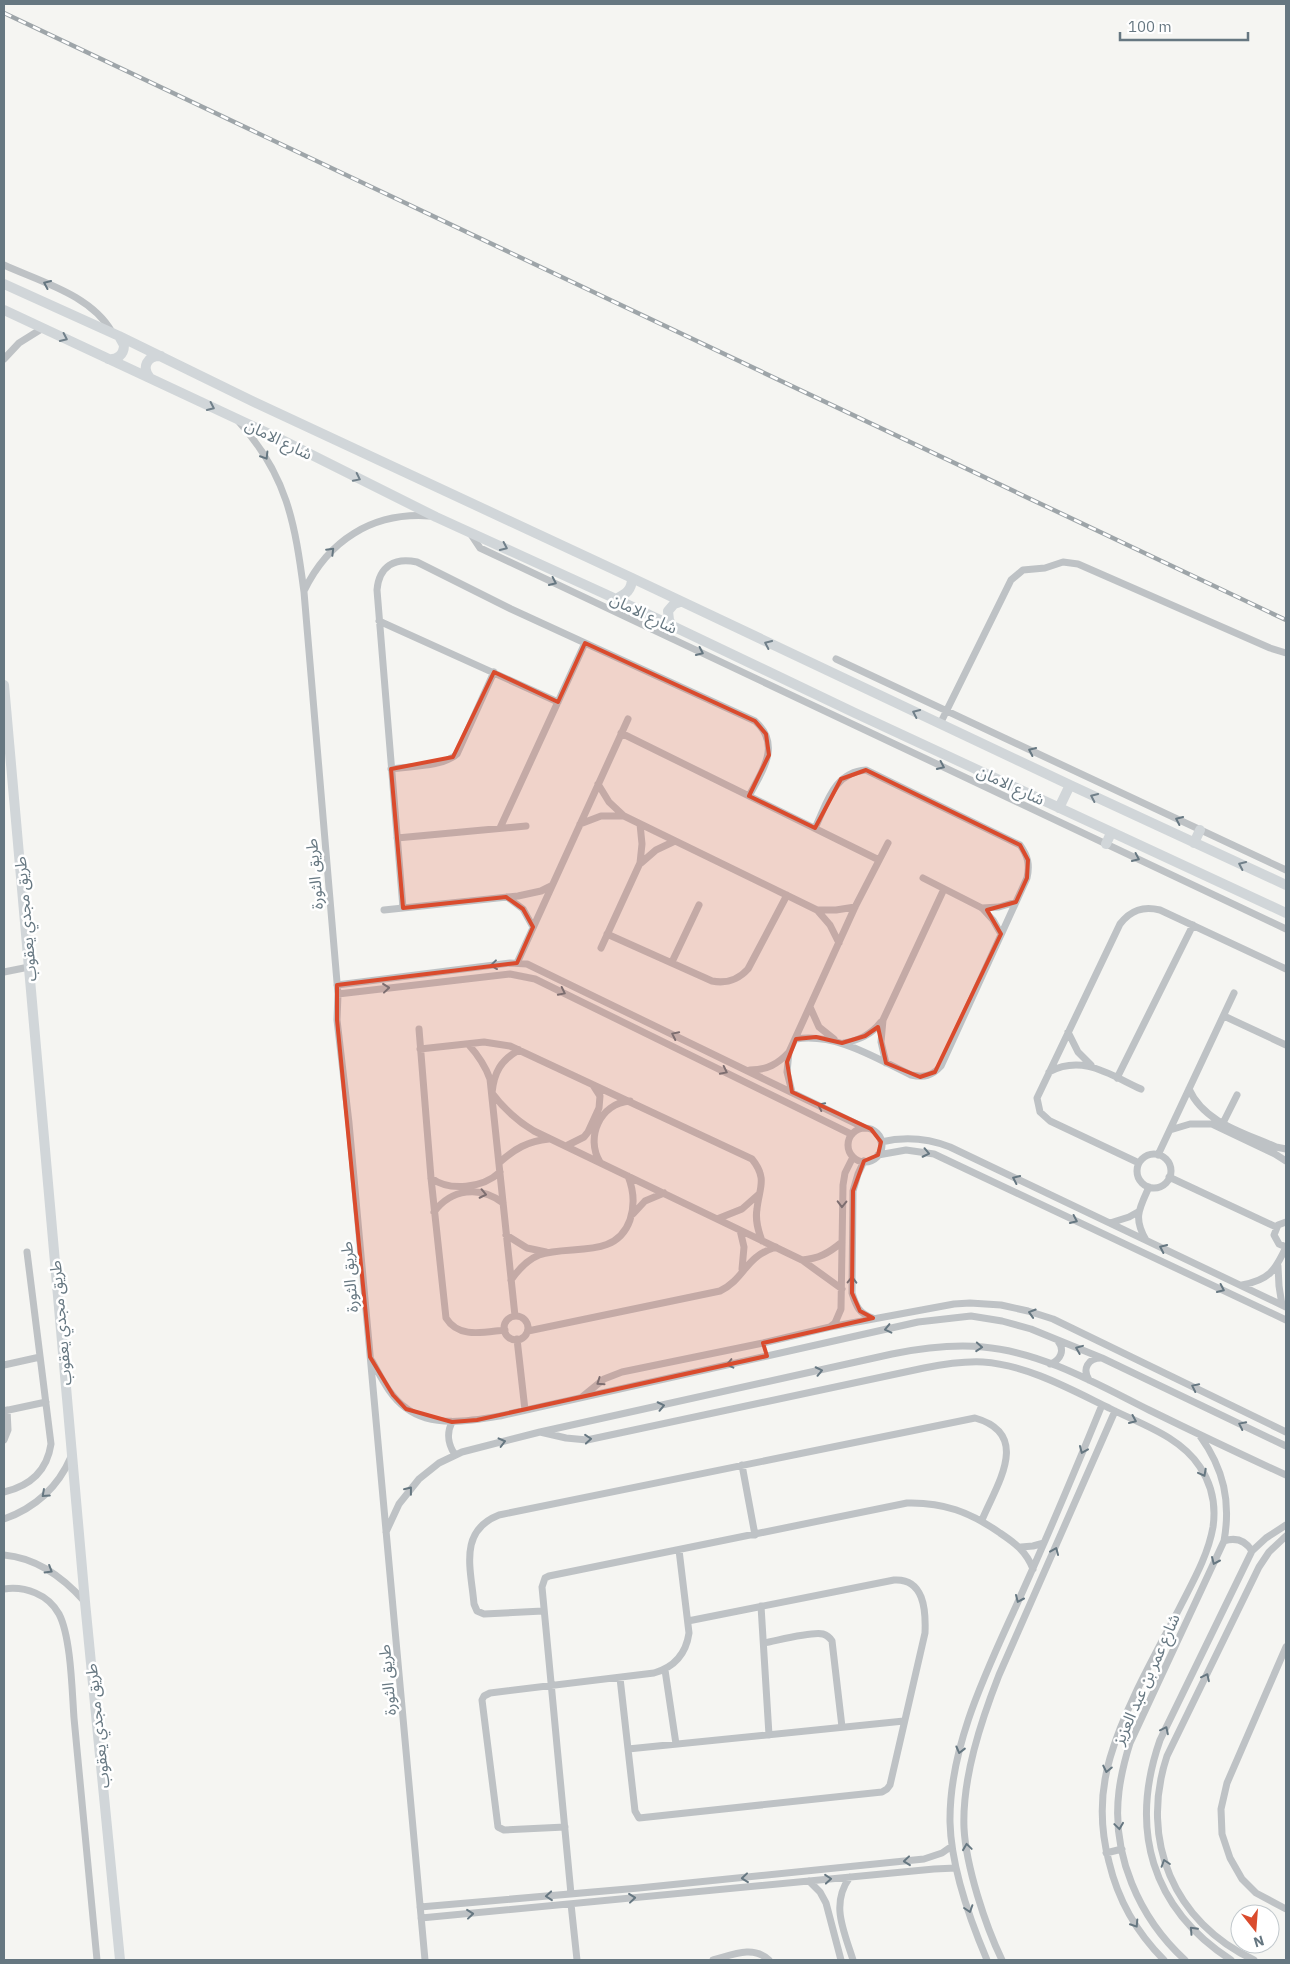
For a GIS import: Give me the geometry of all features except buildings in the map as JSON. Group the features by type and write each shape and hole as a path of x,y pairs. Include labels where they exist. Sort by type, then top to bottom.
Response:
{"street":[{"path":"4,265 84,302 104,318 124,345 123,352 115,359 108,359"},
{"name":"شارع الامان","path":"4,284 116,334 252,401 1286,885"},
{"name":"شارع الامان","path":"4,310 235,418 436,517 616,599 1286,914"},
{"path":"4,359 19,344 43,328"},
{"path":"150,378 146,373 146,363 151,358 161,356"},
{"name":"طريق الثورة","path":"235,418 254,440 270,464 286,498 296,534 304,592 338,994 337,1020 349,1123 425,1960"},
{"path":"304,592 314,572 328,554 353,534 368,525 393,518 410,516 436,517"},
{"path":"468,530 480,548 1286,930"},
{"path":"403,908 377,590 380,575 392,563 408,560 417,562 585,643 747,717 762,727 766,734 769,755 749,796"},
{"path":"940,724 1011,580 1023,570 1046,568 1063,562 1078,564 1286,653"},
{"path":"616,599 630,590 632,578"},
{"path":"672,626 668,611 674,604 680,602"},
{"path":"379,621 558,702"},
{"path":"500,828 585,643"},
{"path":"836,659 1286,870"},
{"path":"391,769 444,762 457,754 494,672"},
{"name":"طريق مجدي يعقوب","path":"4,685 85,1602 120,1960"},
{"path":"849,722 855,713"},
{"path":"517,963 628,719"},
{"path":"622,732 879,860"},
{"path":"810,1007 819,1027 839,1042 911,1075 928,1076 935,1072 941,1066 1016,902 1029,869 1028,860 1020,844 866,770 850,773 841,779 834,787 815,828"},
{"path":"598,784 609,802 624,816 817,910 830,925 839,943"},
{"path":"1059,808 1070,785"},
{"path":"580,824 601,816 624,816"},
{"path":"601,948 640,863 642,844 640,824"},
{"path":"397,838 526,826"},
{"path":"1194,843 1200,830"},
{"path":"1106,844 1111,833"},
{"path":"640,863 656,850 675,841"},
{"path":"746,1070 770,1067 781,1061 789,1052 855,907 888,843"},
{"path":"923,878 982,908 993,920 1001,934"},
{"path":"384,910 530,894 552,886"},
{"path":"796,1039 816,1038 839,1042 854,1041 866,1036 875,1029 883,1020 944,889"},
{"path":"607,934 712,981 728,982 736,979 748,969 787,895"},
{"path":"506,897 524,909 533,927"},
{"path":"982,908 999,907 1016,902"},
{"path":"672,962 699,905"},
{"path":"817,910 855,907"},
{"path":"1139,1163 1044,1117 1040,1112 1037,1098 1120,924 1126,917 1141,909 1151,908 1160,910 1286,969"},
{"path":"1117,1078 1193,925"},
{"path":"337,985 517,963 527,964 876,1132 881,1142 878,1155"},
{"path":"4,972 29,967"},
{"path":"338,994 510,974 527,976 851,1134"},
{"path":"1158,1155 1234,993"},
{"path":"1224,1016 1286,1045"},
{"path":"883,1020 880,1042 886,1063"},
{"path":"419,1029 434,1212 446,1318 454,1328 465,1332 505,1330"},
{"path":"1068,1032 1078,1052 1094,1067"},
{"path":"420,1049 484,1042 499,1043 519,1050 752,1159 757,1165 762,1178 756,1216 762,1240"},
{"path":"468,1044 478,1054 490,1079 514,1316"},
{"path":"519,1050 508,1056 498,1067 493,1080 492,1093 503,1108 518,1121 534,1131 802,1260 842,1289"},
{"path":"789,1052 787,1072 792,1092"},
{"path":"1049,1072 1059,1066 1082,1064 1094,1067 1141,1089"},
{"path":"566,1146 584,1137 599,1108 600,1096 593,1085"},
{"path":"1189,1089 1199,1107 1206,1114 1276,1147 1286,1149"},
{"path":"1223,1123 1237,1095"},
{"path":"600,1162 594,1149 594,1134 605,1112 610,1107 630,1101"},
{"path":"1170,1130 1190,1124 1212,1124 1286,1161"},
{"path":"865,1128 851,1134 848,1146 853,1157 869,1161 878,1155 906,1150 934,1154 1286,1320"},
{"path":"881,1142 898,1138 923,1139 937,1142 1284,1306"},
{"path":"499,1164 522,1145 536,1140 552,1139"},
{"path":"1147,1155 1158,1155 1165,1158 1170,1165 1169,1177 1161,1186 1149,1187 1139,1180 1137,1168 1147,1155"},
{"path":"830,1327 835,1323 841,1309 843,1185 845,1173 853,1157"},
{"path":"864,1161 853,1190 852,1293 855,1305 860,1311 865,1316 873,1318"},
{"path":"431,1178 442,1185 454,1187 484,1182 500,1172"},
{"path":"511,1280 528,1261 539,1255 603,1246 621,1235 628,1226 634,1196 628,1176"},
{"path":"1169,1177 1276,1227"},
{"path":"1146,1240 1138,1222 1138,1212 1149,1187"},
{"path":"434,1212 443,1201 456,1194 479,1191 492,1195 503,1203"},
{"path":"717,1219 742,1209 761,1192"},
{"path":"631,1216 645,1201 664,1193"},
{"path":"1110,1223 1138,1212"},
{"path":"1284,1306 1278,1286 1278,1266 1286,1247 1276,1242 1274,1234 1276,1227 1286,1222"},
{"path":"740,1230 744,1247 741,1274"},
{"path":"506,1235 527,1248 552,1252"},
{"path":"802,1260 813,1259 823,1255 842,1242"},
{"path":"528,1331 526,1321 521,1317 514,1316 508,1320 505,1330 509,1337 517,1339 524,1337 528,1331 720,1291 735,1281 752,1260 767,1250 776,1247"},
{"path":"4,1492 20,1487 33,1479 47,1460 51,1436 27,1252"},
{"path":"1242,1285 1262,1279 1278,1266"},
{"path":"582,1397 604,1379 622,1372 873,1318 970,1303 1001,1305 1053,1319 1286,1432"},
{"path":"916,1310 918,1322"},
{"path":"370,1357 393,1395 406,1409 428,1418 452,1422 478,1420 525,1410 918,1322 971,1316 1030,1328 1102,1358 1286,1446"},
{"path":"517,1339 525,1410"},
{"path":"1050,1364 1059,1358 1061,1354 1060,1344 1057,1340"},
{"path":"763,1343 767,1356"},
{"path":"386,1532 399,1504 419,1479 432,1468 455,1455 540,1432 922,1348 953,1346 984,1347 1014,1352 1050,1364 1089,1380 1286,1475"},
{"path":"4,1365 40,1357"},
{"path":"1089,1380 1085,1370 1087,1364 1096,1358 1102,1358"},
{"path":"540,1432 577,1440 598,1438 924,1368 968,1362 998,1364 1017,1368 1115,1411 1181,1446 1195,1460 1206,1477 1213,1502 1212,1529 1194,1580 1153,1658 1116,1738 1109,1760 1103,1796 1103,1827 1106,1853 1116,1888 1129,1915 1142,1935 1164,1960"},
{"path":"4,1440 8,1430 5,1411 46,1402"},
{"path":"987,1960 956,1868 952,1846 950,1820 956,1766 982,1682 1033,1569 1102,1405"},
{"path":"1002,1960 990,1930 967,1850 964,1827 965,1803 972,1765 984,1716 999,1675 1020,1631 1115,1411"},
{"path":"543,1611 484,1614 477,1611 474,1604 470,1551 474,1535 484,1522 499,1515 975,1418 988,1422 999,1430 1008,1451 1006,1464 982,1520"},
{"path":"452,1422 448,1441 455,1455"},
{"name":"شارع عمر بن عبد العزيز","path":"1184,1960 1160,1935 1146,1914 1129,1876 1122,1849 1118,1818 1119,1792 1123,1767 1130,1743 1224,1541 1227,1523 1225,1484 1219,1466 1198,1434"},
{"path":"4,1519 26,1509 43,1497 65,1472 72,1455"},
{"path":"742,1465 755,1535"},
{"path":"571,1894 543,1611 542,1587 545,1578 907,1504 923,1503 944,1505 962,1510 982,1520 1021,1547 1033,1569"},
{"path":"1231,1960 1213,1949 1194,1931 1177,1912 1164,1890 1154,1866 1148,1841 1145,1815 1149,1780 1160,1740 1252,1551 1266,1538 1286,1525"},
{"path":"1254,1960 1230,1948 1212,1934 1195,1917 1169,1876 1162,1855 1157,1816 1159,1788 1167,1756 1259,1567 1269,1552 1286,1536"},
{"path":"1224,1541 1236,1539 1243,1541 1252,1551"},
{"path":"1021,1547 1044,1543"},
{"path":"565,1827 504,1830 498,1827 482,1700 486,1694 490,1693 620,1678 665,1670 675,1664 683,1655 688,1644 688,1620 679,1550"},
{"path":"4,1555 30,1561 46,1568 73,1588 85,1602"},
{"path":"620,1678 635,1814 642,1818 884,1791 890,1785 925,1633 925,1607 922,1595 915,1586 904,1581 894,1580 688,1620"},
{"path":"1194,1580 1204,1584"},
{"path":"1235,1586 1248,1592"},
{"path":"4,1590 26,1589 38,1594 54,1607 64,1624 97,1960"},
{"path":"761,1606 769,1735"},
{"path":"1008,1626 1020,1631"},
{"path":"764,1643 817,1633 830,1637 842,1727"},
{"path":"1286,1647 1227,1783 1221,1809 1222,1834 1230,1858 1242,1879 1256,1893 1286,1909"},
{"path":"1153,1658 1167,1664"},
{"path":"665,1670 676,1744"},
{"path":"628,1749 904,1721"},
{"path":"1116,1738 1130,1743"},
{"path":"420,1907 924,1859 942,1853 952,1846"},
{"path":"1106,1853 1122,1849"},
{"path":"421,1918 956,1868"},
{"path":"850,1877 843,1886 840,1898 840,1914 853,1960"},
{"path":"809,1881 820,1892 826,1903 842,1960"},
{"path":"571,1904 577,1960"},
{"path":"713,1960 747,1952 764,1956 769,1960"}],"highlighted area":[{"path":"585,643 755,721 766,734 769,755 749,796 815,828 841,779 866,770 1020,845 1028,860 1027,878 1016,902 987,910 1001,934 935,1072 920,1077 886,1063 878,1027 865,1036 842,1043 816,1037 796,1039 787,1062 792,1092 871,1129 881,1142 878,1155 864,1161 853,1191 852,1293 860,1311 873,1318 763,1343 767,1356 477,1420 452,1422 406,1409 393,1395 370,1357 337,1020 337,985 517,963 533,927 523,909 506,897 403,908 391,769 453,757 494,672 558,702"}],"railway":[{"path":"4,13 1286,620"}]}
